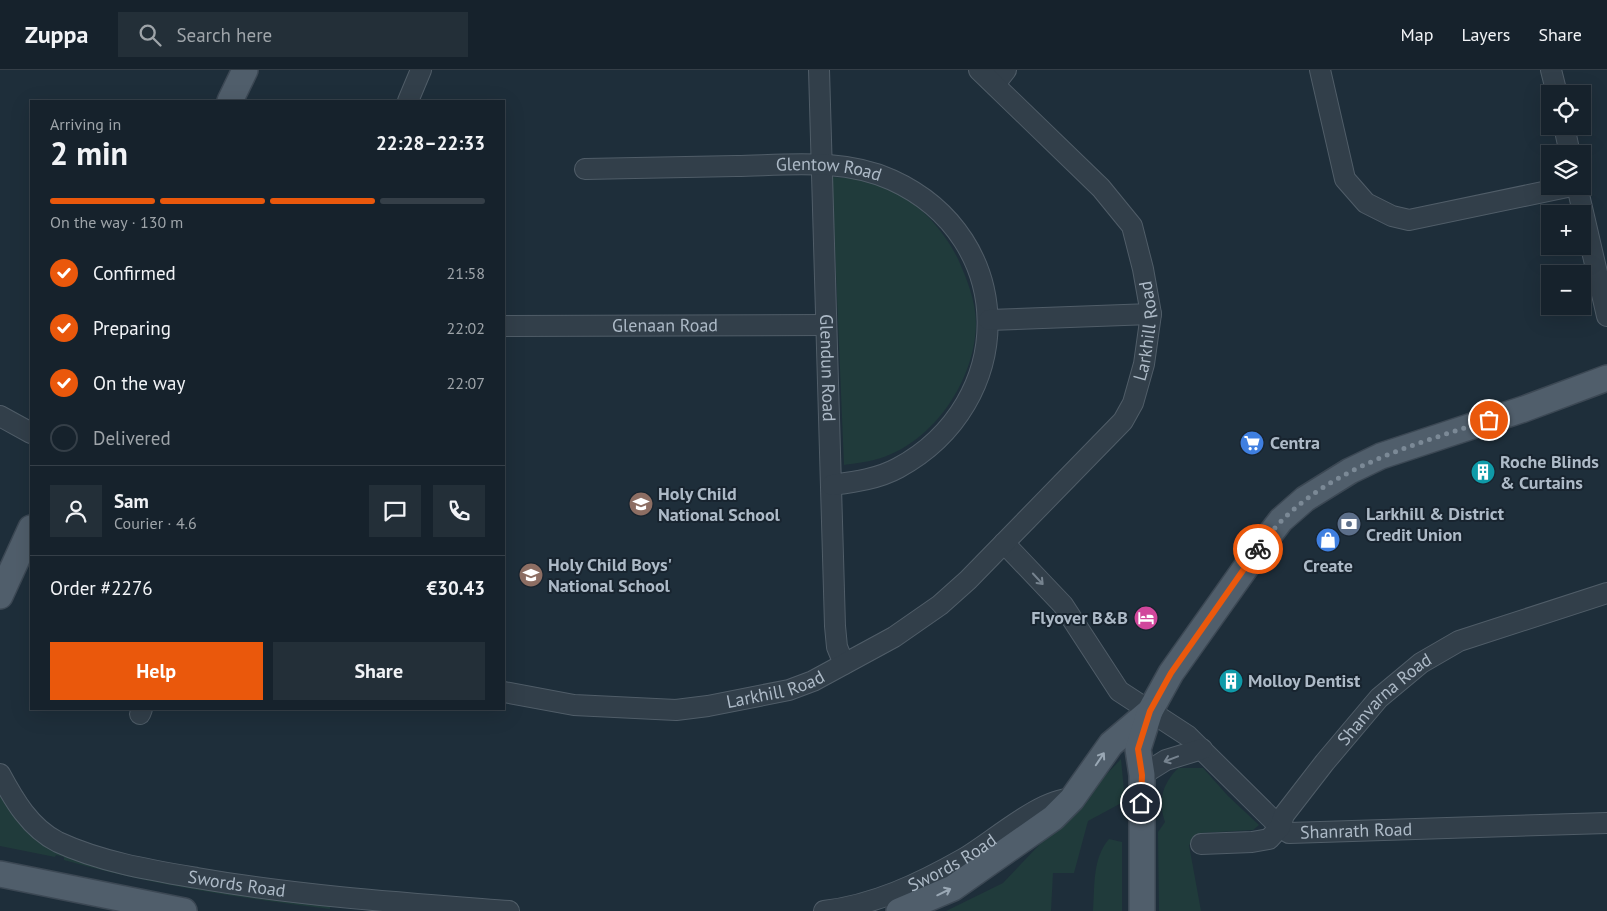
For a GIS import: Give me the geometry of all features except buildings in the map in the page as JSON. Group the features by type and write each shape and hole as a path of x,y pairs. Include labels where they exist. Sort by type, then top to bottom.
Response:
{"main road":[{"path":"230,100 245,70"},
{"name":"Swords Road","path":"899,911 912,908 953,888 1053,818 1072,799 1111,744 1150,711 1171,673 1261,546 1281,520 1305,499 1350,471 1381,456 1524,409 1607,378"},
{"path":"0,596 30,530"},
{"path":"1142,911 1142,775 1138,749 1150,711"},
{"name":"Swords Road","path":"0,874 184,911"}],"street":[{"path":"408,100 421,70"},
{"name":"Glendun Road","path":"819,70 820,164 832,485 835,626 837,647 844,664"},
{"name":"Larkhill Road","path":"505,692 574,705 676,710 708,706 789,690 813,681 894,637 940,605 1004,543 1123,421 1133,403 1144,364 1151,314 1143,269 1132,226 1101,188 1001,77 979,70"},
{"path":"1320,70 1345,179 1366,203 1392,216 1409,220 1541,192"},
{"path":"1551,70 1555,85"},
{"name":"Glentow Road","path":"585,169 820,164 863,168 918,193 957,230 970,251 979,274 989,320 984,362 975,387 964,409 948,429 923,452 896,469 863,480 832,485"},
{"path":"1579,195 1607,316"},
{"path":"989,320 1151,314"},
{"name":"Glenaan Road","path":"505,326 826,325"},
{"path":"0,416 30,432"},
{"path":"1004,543 1063,606 1119,691 1150,711"},
{"name":"Shanvarna Road","path":"1202,844 1252,842 1269,839 1280,827 1284,815 1379,698 1421,663 1459,641 1607,593"},
{"name":"Shanrath Road","path":"1150,711 1188,736 1280,827 1289,832 1306,834 1607,824"},
{"path":"1142,775 1166,760 1202,749"},
{"name":"Swords Road","path":"0,774 16,804 32,823 57,841 142,869 300,893 509,911"},
{"name":"Swords Road","path":"824,911 871,902 928,878 964,858 1048,805 1064,799 1072,799"}],"green space":[{"path":"832,177 874,182 900,194 924,212 943,235 958,259 968,283 976,316 974,345 968,366 948,406 934,423 918,438 900,450 881,458 844,465"},
{"path":"1121,759 1125,801 1088,821 1074,873 1053,873 1051,911 946,911 1003,883"},
{"path":"1178,768 1203,768 1228,796 1259,825 1253,830 1201,833 1189,845 1201,911 1159,911 1158,832 1165,822 1162,800 1168,781"},
{"path":"0,787 49,843 331,902 330,909 163,884 97,869 64,860 64,857 56,855 55,857 0,846"},
{"path":"1109,839 1122,842 1122,911 1093,911 1097,864"}],"way so far":[{"path":"1258,549 1281,520 1305,499 1350,471 1381,456 1489,420"}],"place":[{"name":"Centra","path":"1252,443"},
{"name":"Roche Blinds & Curtains","path":"1483,472"},
{"name":"Holy Child National School","path":"641,504"},
{"name":"Larkhill & District Credit Union","path":"1349,524"},
{"name":"Create","path":"1328,540"},
{"name":"Holy Child Boys' National School","path":"531,575"},
{"name":"Flyover B&B","path":"1146,618"},
{"name":"Molloy Dentist","path":"1231,681"}],"route":[{"path":"1141,803 1142,775 1138,749 1150,711 1171,673 1258,549"}]}
